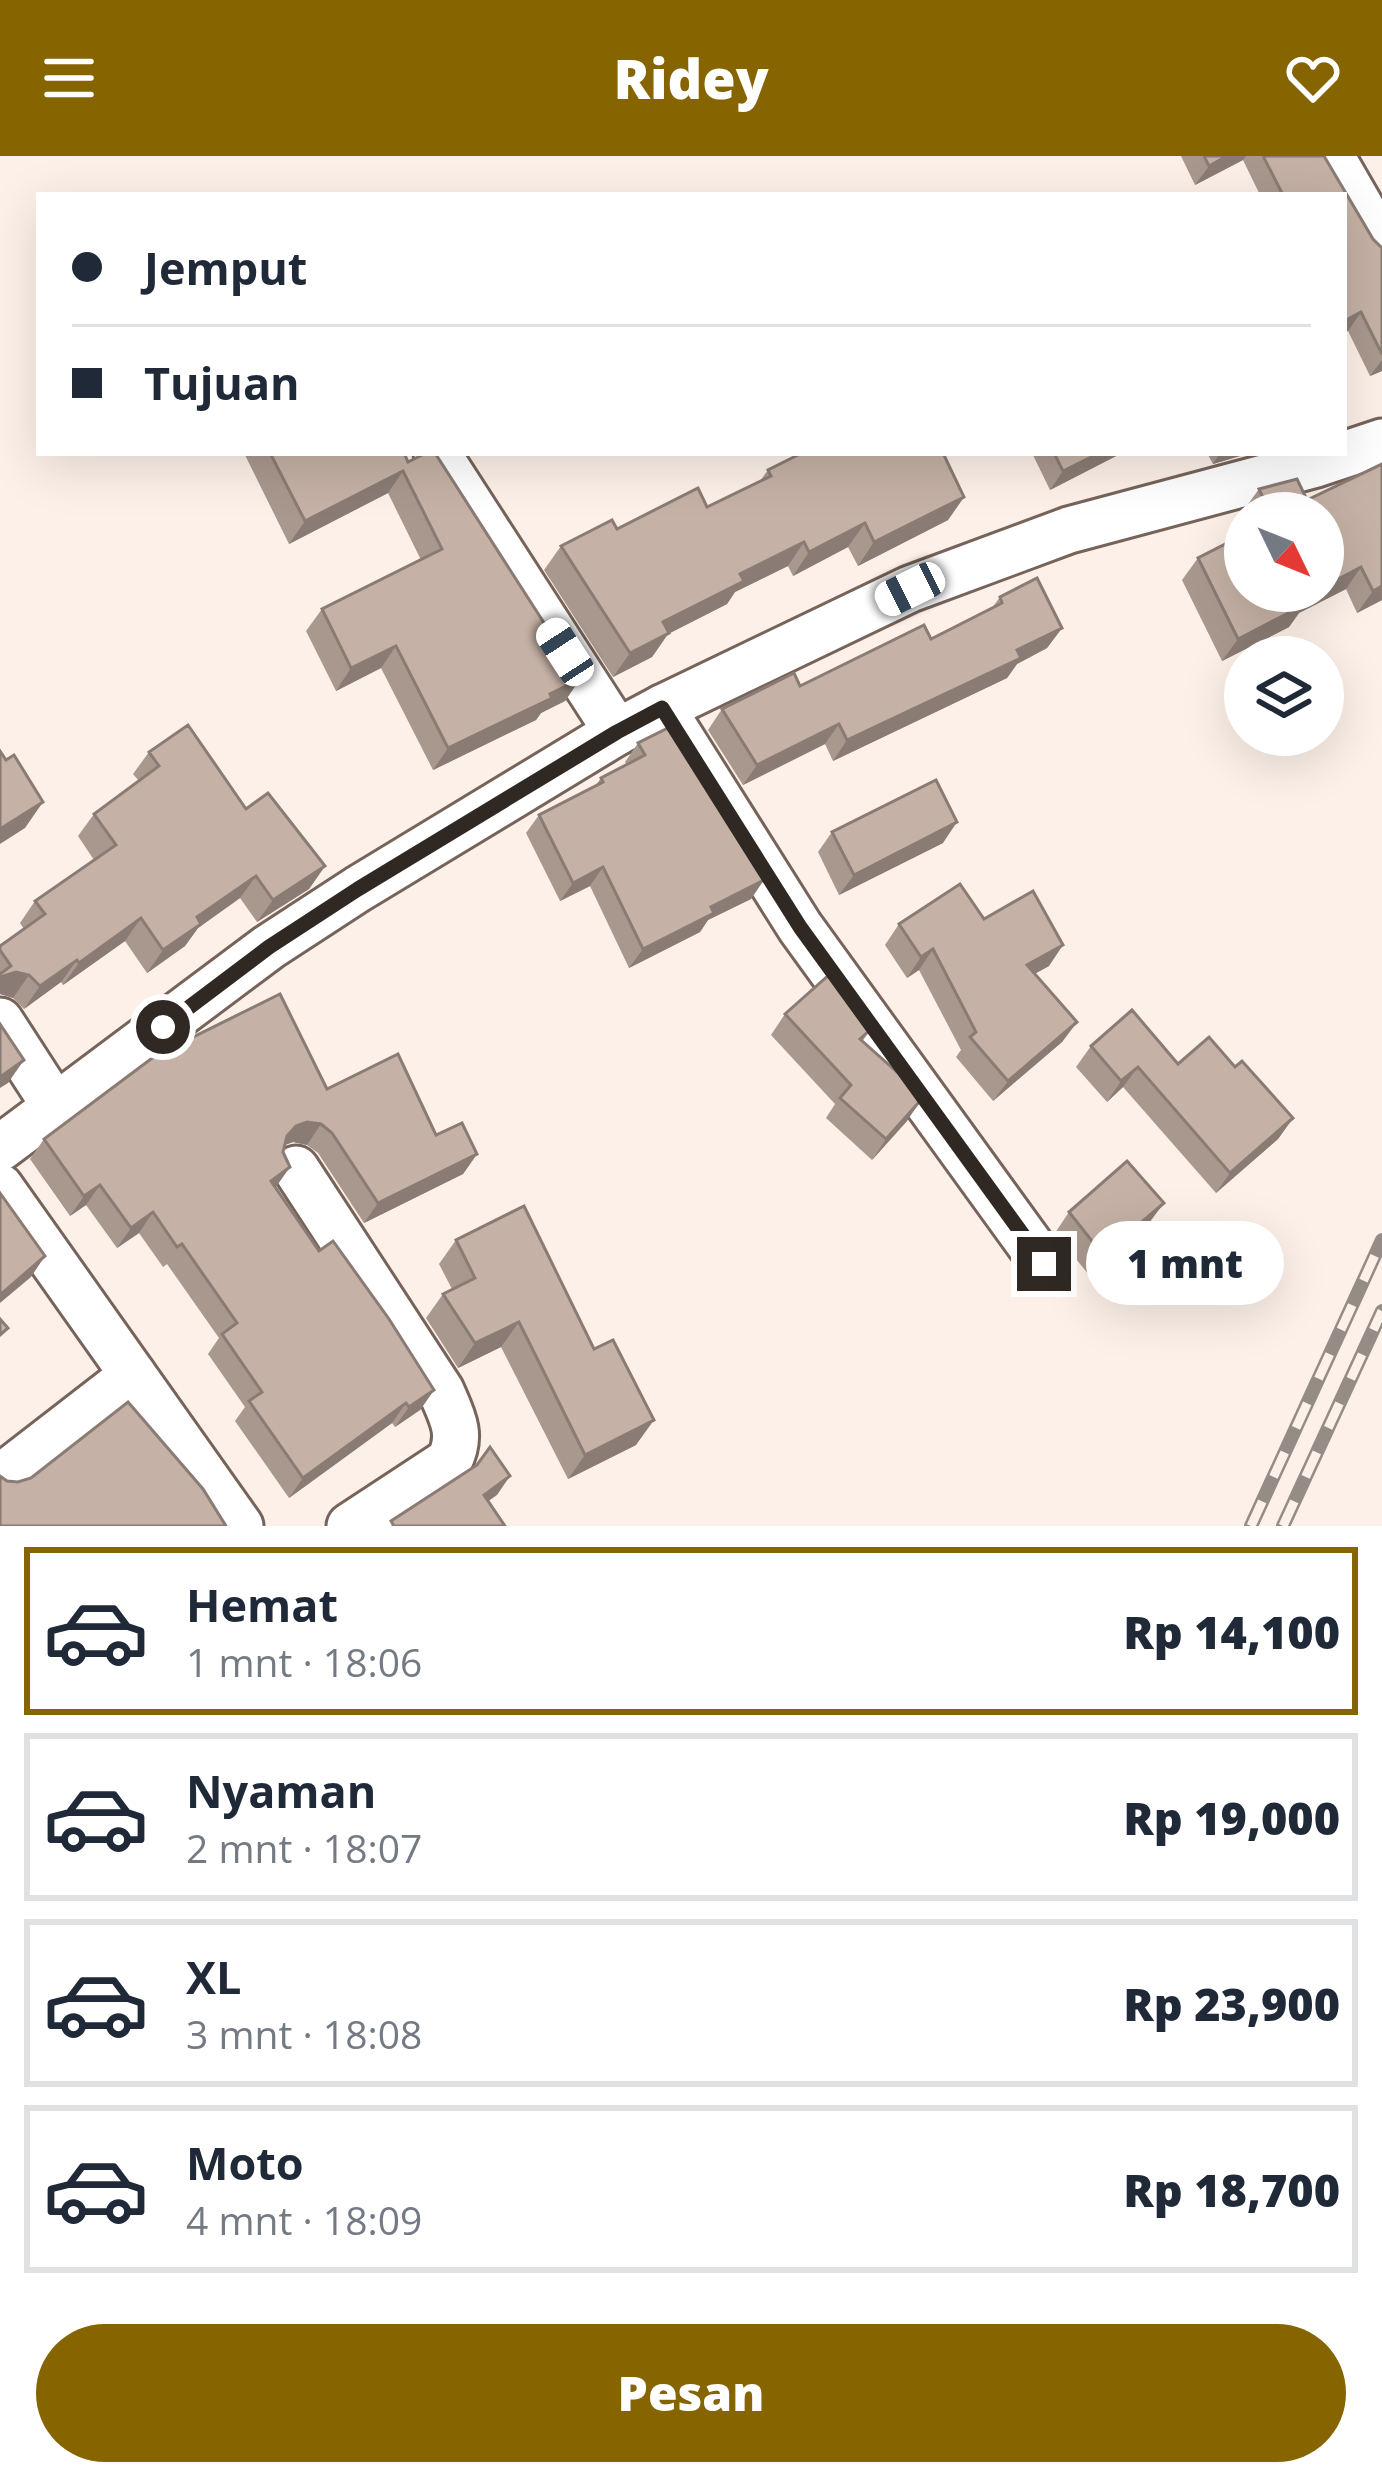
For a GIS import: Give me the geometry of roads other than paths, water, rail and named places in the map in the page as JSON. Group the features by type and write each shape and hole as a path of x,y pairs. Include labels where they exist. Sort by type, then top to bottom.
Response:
{"street":[{"path":"1331,156 1382,244"},
{"path":"1347,454 1382,442"},
{"path":"438,456 617,732"},
{"path":"0,1148 269,947 662,708 910,589 1069,530 1340,456"},
{"path":"662,708 800,927 1044,1264"},
{"path":"0,1021 56,1106"},
{"path":"296,1169 441,1391 457,1428 457,1446 449,1461 350,1526"},
{"path":"0,1186 240,1526"},
{"path":"0,1478 133,1375"}],"railway":[{"path":"1251,1526 1382,1240"},
{"path":"1283,1526 1382,1311"}]}
